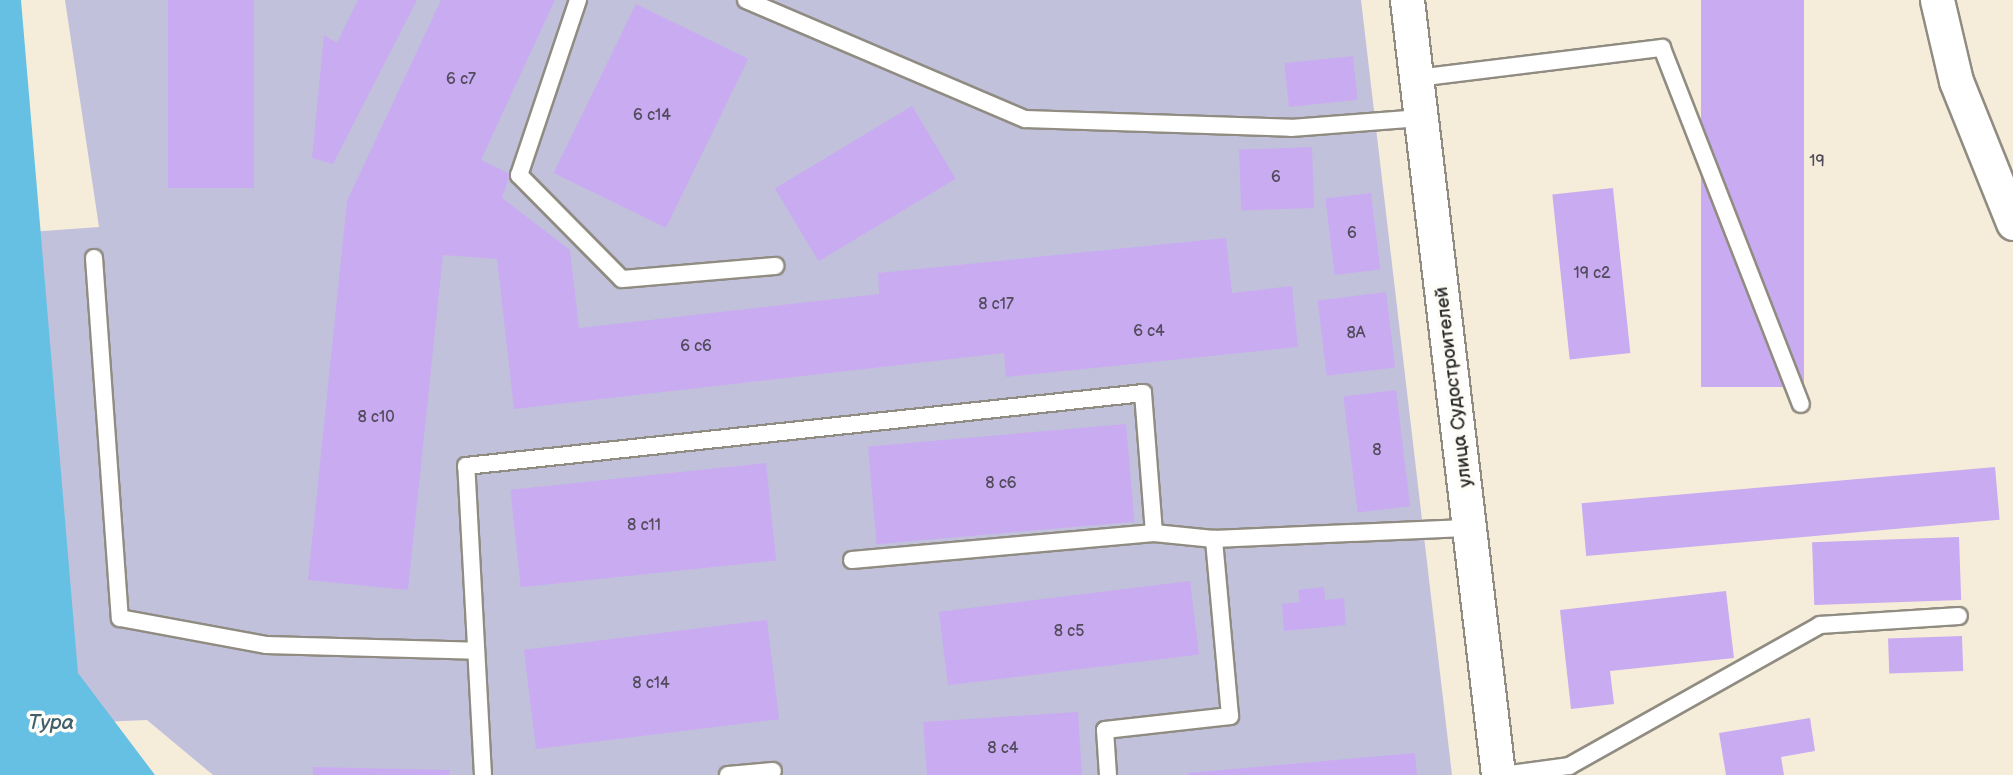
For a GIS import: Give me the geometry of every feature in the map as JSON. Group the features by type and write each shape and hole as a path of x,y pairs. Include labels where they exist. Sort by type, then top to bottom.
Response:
{"street":[{"name":"улица Судостроителей","path":"1407,0 1500,775"},
{"path":"1937,0 1956,81 2013,223"}],"lane":[{"path":"578,0 519,175 622,279 775,266"},
{"path":"746,0 1025,119 1291,128 1421,118"},
{"path":"1417,78 1662,48 1801,404"},
{"path":"94,258 120,618 266,645 476,651"},
{"path":"483,775 466,466 1143,393 1154,533"},
{"path":"852,560 1154,533 1214,539 1472,528"},
{"path":"1108,775 1105,730 1230,716 1214,539"},
{"path":"1500,775 1569,766 1820,625 1959,616"},
{"path":"728,775 773,771"}],"shaded area":[{"path":"65,0 1361,0 1452,775 213,775 147,720 51,724 2,234 99,227"}],"water":[{"name":"Тура","path":"0,0 21,0 78,673 155,775 0,775"}],"building":[{"path":"168,0 254,0 254,188 168,188"},
{"path":"358,0 417,0 333,164 312,158 324,35 337,43"},
{"path":"441,0 555,0 481,160 510,174 502,198 570,250 579,328 879,294 878,273 1226,238 1232,293 1292,286 1298,347 1006,377 1004,353 514,409 497,259 443,255 408,590 308,580 347,201"},
{"path":"1701,0 1804,0 1804,387 1701,387"},
{"path":"636,4 748,59 666,228 554,173"},
{"path":"1353,56 1358,100 1289,107 1284,63"},
{"path":"912,106 956,179 819,261 775,188"},
{"path":"1312,147 1314,208 1241,211 1239,150"},
{"path":"1613,188 1630,353 1570,359 1552,194"},
{"path":"1371,193 1380,269 1335,275 1325,199"},
{"path":"1386,292 1395,367 1327,376 1318,300"},
{"path":"1396,390 1410,506 1358,513 1343,396"},
{"path":"1126,424 1135,522 877,544 868,447"},
{"path":"766,463 776,560 521,587 510,490"},
{"path":"1995,467 2000,520 1586,556 1582,503"},
{"path":"1959,537 1961,600 1814,605 1812,542"},
{"path":"1190,581 1199,654 948,685 939,612"},
{"path":"1324,587 1325,600 1344,598 1346,625 1284,631 1282,604 1300,602 1298,590"},
{"path":"1726,591 1734,658 1610,671 1614,704 1571,709 1560,610"},
{"path":"767,620 779,719 536,749 524,650"},
{"path":"1962,636 1963,671 1889,674 1888,639"},
{"path":"1078,712 1082,775 927,775 923,722"},
{"path":"1810,718 1815,751 1781,757 1784,775 1726,775 1719,733"},
{"path":"1415,753 1417,775 1188,775 1188,773"},
{"path":"313,767 450,770 449,775 313,775"}]}
